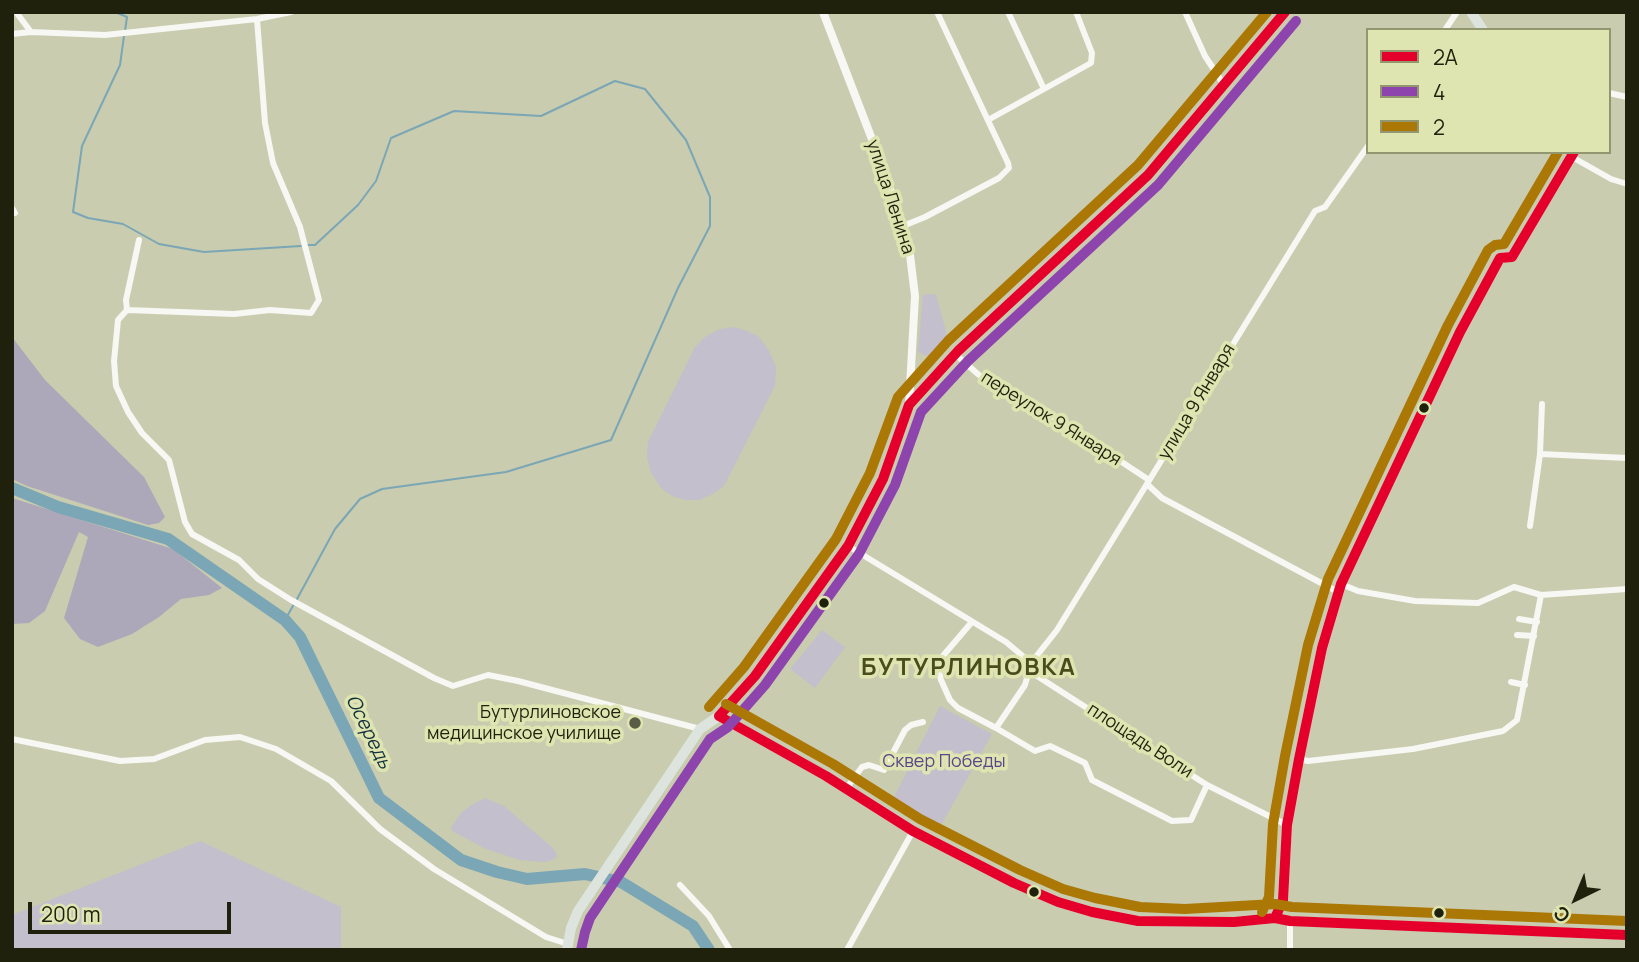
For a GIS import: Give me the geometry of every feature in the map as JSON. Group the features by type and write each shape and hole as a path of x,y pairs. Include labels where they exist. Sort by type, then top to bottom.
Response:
{"main road":[{"path":"909,405 955,354 1138,185 1285,12"},
{"path":"1471,12 1482,28"},
{"path":"1275,918 1283,900 1287,825 1299,759 1322,648 1340,588 1454,344 1493,271 1500,258 1512,257 1573,155"},
{"name":"улица Ленина","path":"567,947 578,911 700,729 719,716 755,676 848,546 883,479 909,405"},
{"path":"719,716 913,831 1014,883 1058,902 1092,912 1138,920 1185,923 1275,918 1290,921 1627,935"}],"street":[{"path":"16,12 31,32"},
{"path":"12,34 31,32 105,35 257,19 291,12"},
{"name":"улица Ленина","path":"823,12 903,226 910,255 915,296 909,405"},
{"path":"903,226 925,217 1008,171 1008,163 937,12"},
{"path":"1009,12 1044,89"},
{"path":"988,120 1087,66 1093,60 1076,12"},
{"path":"1185,12 1205,55 1224,85"},
{"path":"1446,28 1457,12"},
{"path":"127,310 234,314 270,310 311,313 319,300 300,227 273,163 265,123 257,19"},
{"name":"улица 9 Января","path":"1031,663 1057,630 1315,211 1325,207 1366,149"},
{"path":"1573,155 1611,179 1627,184"},
{"path":"139,240 127,296 127,310 118,320 114,361 116,386 142,433 169,460 185,522 192,534 239,560 258,579 291,600 434,678 453,685 488,675 700,729"},
{"name":"переулок 9 Января","path":"955,354 979,375 1058,420 1148,482 1163,498 1340,588 1415,601 1478,603 1514,587 1541,595 1627,589"},
{"path":"1530,526 1540,454 1542,404"},
{"path":"1540,454 1627,458"},
{"name":"площадь Воли","path":"848,546 1006,642 1031,663 1037,676 1208,785 1191,820 1172,821 1132,802 1092,780 1085,763 1050,746 1035,751 958,708 950,700 938,667 971,623"},
{"path":"1299,759 1308,761 1413,749 1503,731 1517,720 1541,595"},
{"path":"1519,619 1536,622"},
{"path":"1517,635 1534,635"},
{"path":"996,728 1025,685 1031,663"},
{"path":"1511,682 1525,685"},
{"path":"846,789 862,767 869,765 884,770 905,730 911,725 923,722"},
{"path":"12,738 120,761 153,759 205,740 240,737 276,749 331,781 380,829 434,869 535,931 567,947"},
{"path":"1208,785 1287,825"},
{"path":"847,950 913,831"},
{"path":"680,886 709,916 730,950"},
{"path":"1290,921 1290,950"}],"green space":[{"path":"936,294 949,343 934,359 918,352 923,295"},
{"path":"734,327 759,337 769,351 776,367 775,386 724,486 699,500 672,496 661,488 651,473 647,457 648,442 695,347 705,337 720,329"},
{"path":"822,630 845,647 815,688 790,669"},
{"name":"Сквер Победы","path":"940,706 992,734 938,831 890,805"},
{"path":"485,798 504,806 553,848 557,855 555,859 544,862 520,860 486,849 452,831 451,828 461,813"},
{"path":"200,841 341,907 341,950 12,950 12,915"}],"shaded area":[{"path":"12,337 45,380 144,477 165,517 159,523 148,525 12,479"},
{"path":"12,498 173,549 222,588 209,595 181,599 132,634 98,647 80,639 64,618 88,537 79,532 45,611 29,623 12,624"}],"waterway":[{"path":"115,12 127,17 125,31"},
{"path":"124,36 120,65 82,146 73,212 88,218 123,224 159,244 204,252 301,246"},
{"path":"297,599 335,529 360,499 382,489 506,472 611,440 678,288 710,226 710,197 686,140 645,89 615,81 541,116 454,111 391,138 376,181 358,205 315,245 307,245"},
{"name":"Осередь","path":"12,488 58,507 168,539 285,620 300,637 379,798 461,860 527,879 585,874 621,882 693,926 709,950"},
{"path":"285,620 294,604"}],"transit line":[{"name":"2","path":"709,707 744,667 836,539 870,473 898,397 948,341 1138,165 1267,12"},
{"name":"2А","path":"719,716 755,676 848,546 883,479 909,405 958,351 1148,175 1285,12"},
{"name":"4","path":"581,950 590,918 710,739 728,727 765,685 859,554 895,485 921,412 968,361 1158,185 1296,21"},
{"name":"2","path":"1262,912 1269,897 1273,824 1285,756 1308,645 1328,579 1448,325 1488,250 1495,245 1504,244 1557,154"},
{"name":"2А","path":"1275,918 1283,900 1287,825 1299,759 1322,648 1341,584 1460,332 1500,258 1512,257 1573,154"},
{"name":"2","path":"726,704 833,764 920,819 1020,870 1063,889 1095,898 1140,907 1185,909 1275,904 1292,907 1627,921"},
{"name":"2А","path":"719,716 826,776 913,831 1014,883 1058,902 1092,912 1138,921 1234,922 1275,918 1290,921 1627,935"}],"place":[{"name":"Бутурлиновское медицинское училище","path":"635,723"}],"district":[{"name":"БУТУРЛИНОВКА","path":"969,668"}]}
